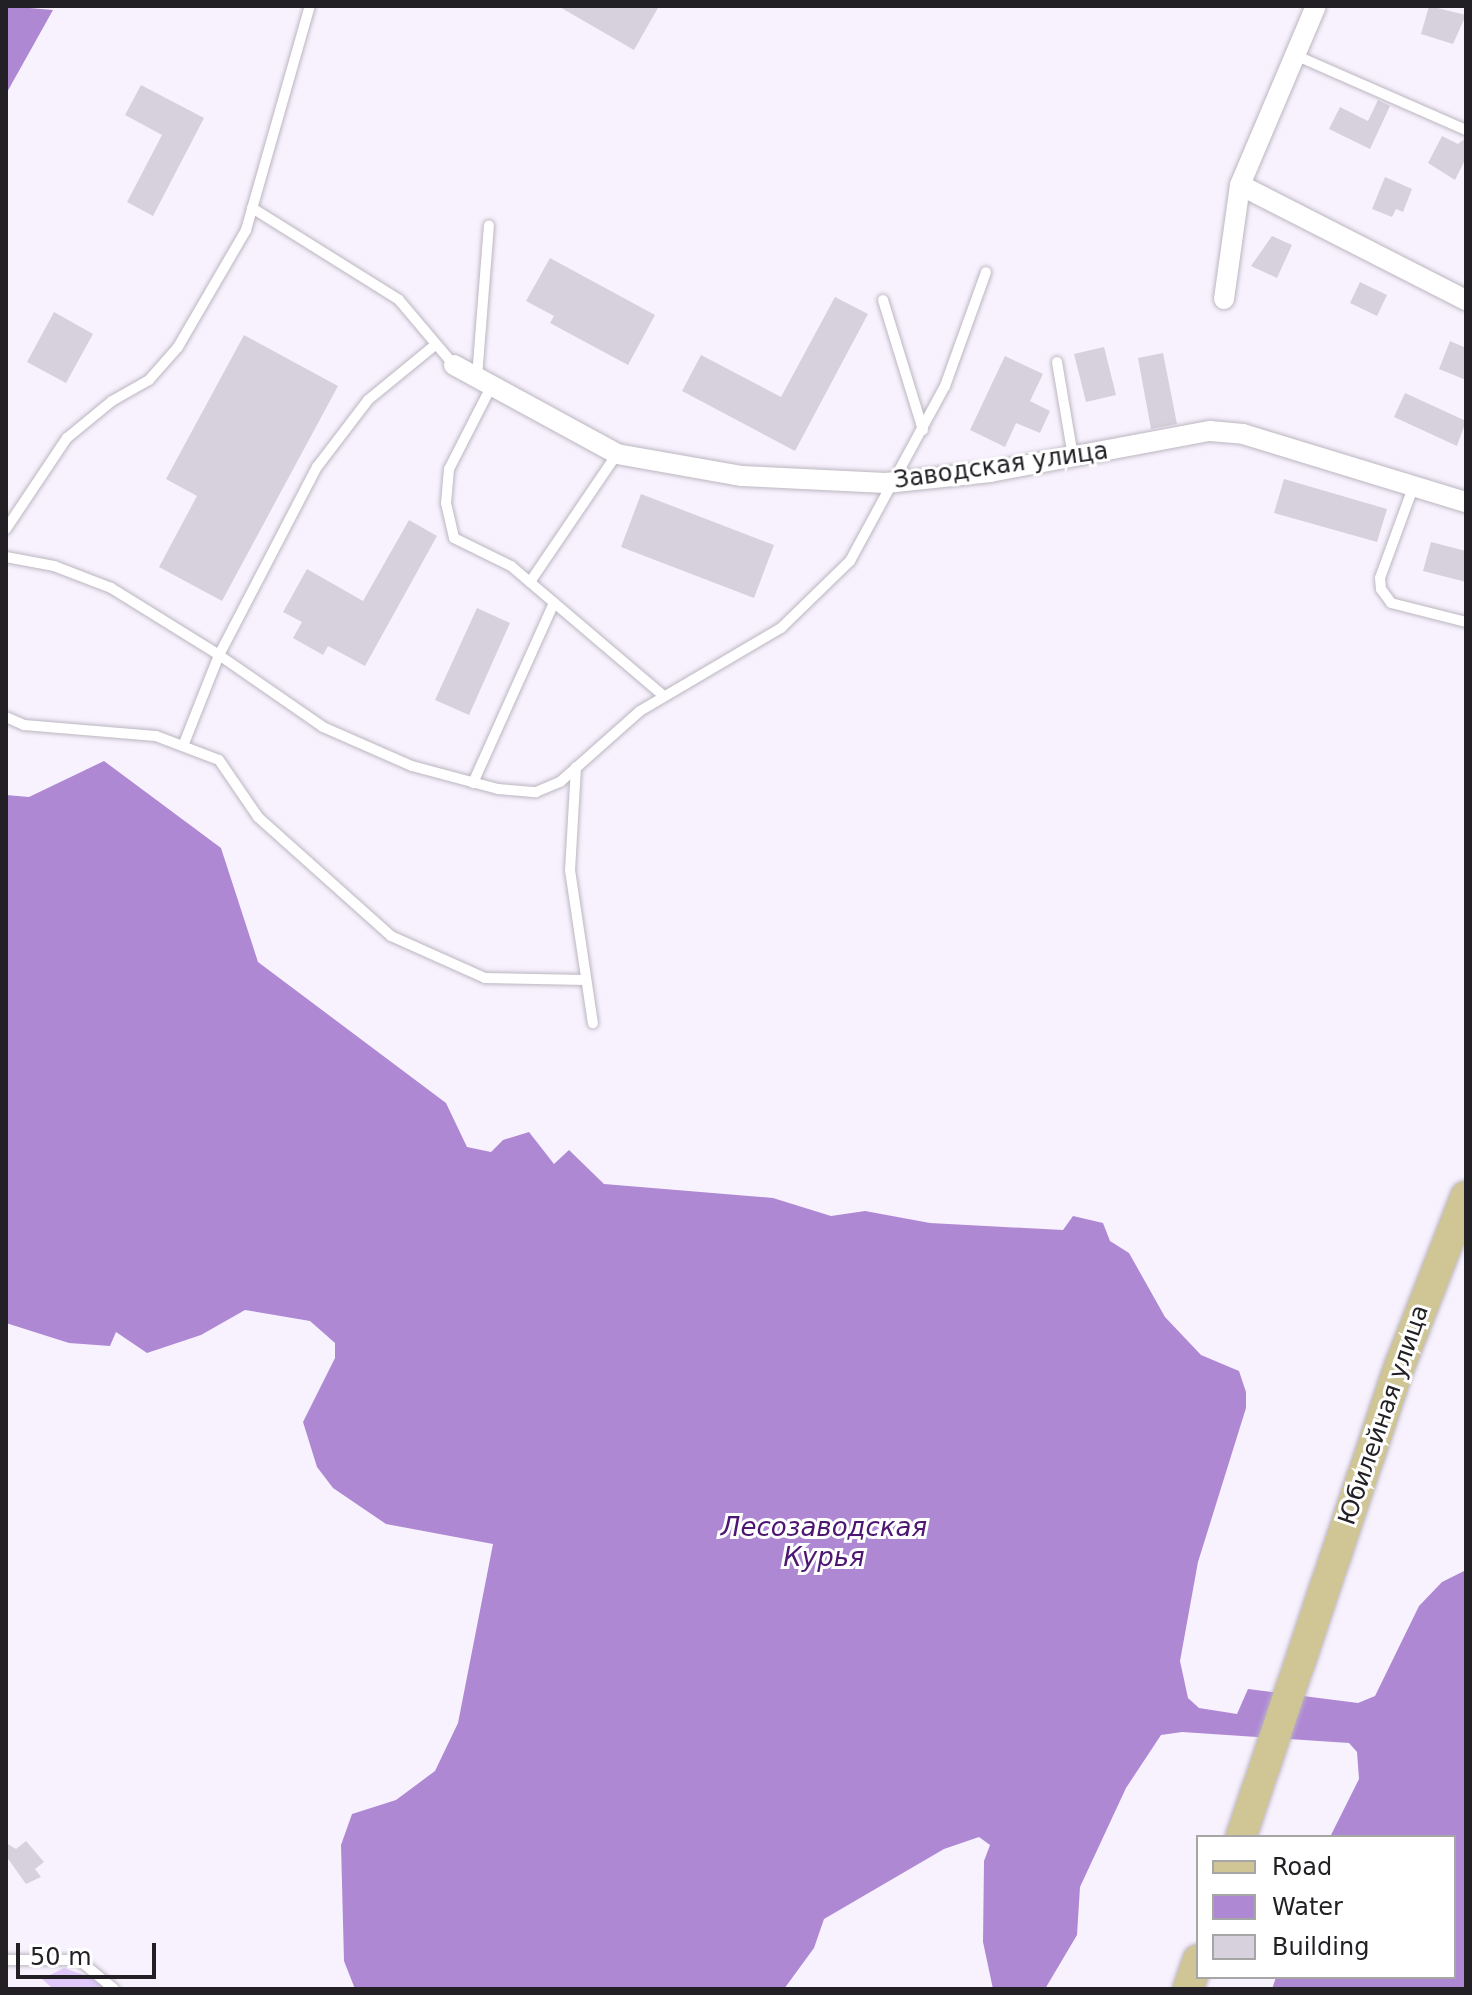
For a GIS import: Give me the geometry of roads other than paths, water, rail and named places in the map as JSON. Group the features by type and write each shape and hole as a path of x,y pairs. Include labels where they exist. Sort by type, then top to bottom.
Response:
{"main road":[{"name":"Юбилейная улица","path":"1242,1835 1410,1336 1466,1196"},
{"path":"1188,1989 1196,1966"}],"street":[{"path":"1224,299 1240,185 1316,6"},
{"path":"1240,185 1466,300"},
{"name":"Заводская улица","path":"454,365 617,454 742,476 893,482 1073,457 1221,432 1466,502"}],"lane":[{"path":"6,529 67,438 112,401 149,380 178,347 252,208 310,6"},
{"path":"1295,55 1466,130"},
{"path":"252,208 399,300 454,365"},
{"path":"489,225 484,381 449,469 449,525 454,538 530,582 664,696"},
{"path":"6,557 54,566 111,588 219,655 323,727 412,766 473,783 536,792 576,767 664,696 781,628 850,561 923,430 986,272"},
{"path":"883,300 923,430"},
{"path":"183,746 219,655 317,467 368,400 435,345"},
{"path":"1057,362 1073,457"},
{"path":"530,582 617,454"},
{"path":"1414,485 1380,578 1381,589 1391,603 1466,622"},
{"path":"473,783 554,603"},
{"path":"6,717 24,725 156,736 219,760 258,817 391,936 485,978 586,980"},
{"path":"576,767 570,870 593,1023"},
{"path":"6,1960 79,1960 114,1989"}],"water":[{"path":"6,6 53,10 6,94"},
{"name":"Лесозаводская Курья","path":"104,761 221,848 258,962 446,1103 467,1147 491,1152 503,1140 529,1132 554,1164 569,1150 604,1184 773,1198 831,1216 865,1211 930,1223 1063,1230 1073,1216 1103,1223 1110,1241 1129,1253 1165,1317 1201,1355 1239,1371 1246,1392 1246,1408 1198,1562 1180,1661 1188,1698 1199,1708 1237,1714 1248,1689 1358,1703 1375,1696 1419,1606 1442,1582 1466,1570 1466,1989 1272,1989 1275,1979 1456,1979 1456,1835 1331,1835 1359,1779 1357,1752 1349,1743 1182,1732 1161,1735 1126,1788 1080,1887 1077,1935 1045,1989 993,1989 983,1942 984,1861 990,1845 979,1837 944,1849 824,1919 814,1948 784,1989 355,1989 344,1961 341,1845 352,1814 396,1800 435,1771 458,1723 493,1544 386,1524 333,1488 317,1467 303,1422 335,1358 335,1343 310,1321 245,1310 201,1335 147,1353 116,1332 110,1346 69,1343 6,1323 6,795 29,797"}]}
